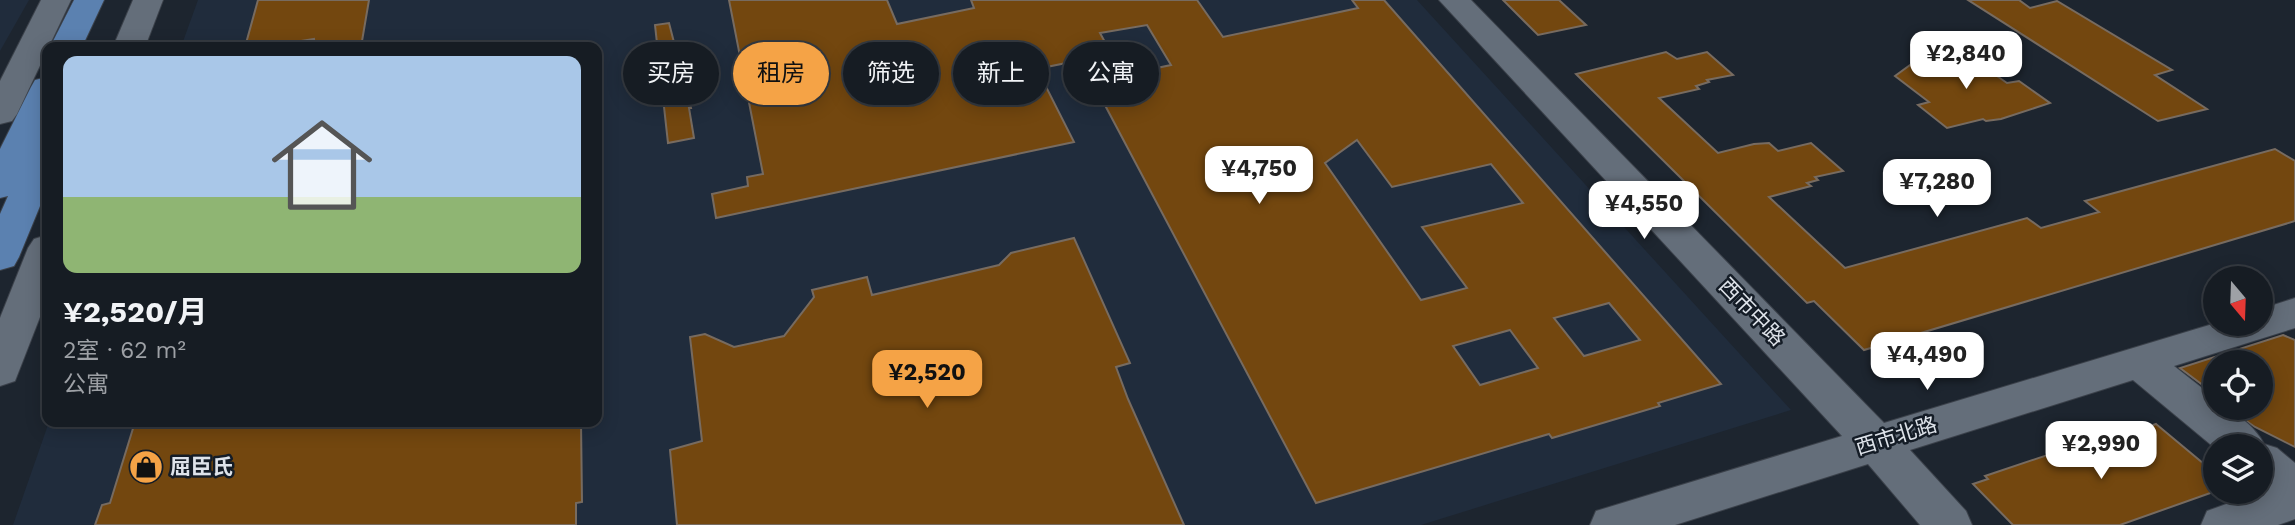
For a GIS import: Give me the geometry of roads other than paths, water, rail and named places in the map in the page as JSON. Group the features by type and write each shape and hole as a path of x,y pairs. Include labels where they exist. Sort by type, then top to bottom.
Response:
{"main road":[{"path":"68,42 89,0"},
{"path":"94,42 113,0"},
{"path":"0,186 42,98"},
{"path":"0,257 42,159"}],"street":[{"path":"0,114 56,0"},
{"path":"131,42 148,0"},
{"name":"西市中路","path":"1454,0 1875,442 1949,525"},
{"path":"0,370 42,261"},
{"name":"西市北路","path":"2273,320 2295,313"},
{"name":"西市北路","path":"1613,525 2221,336"},
{"path":"2139,361 2229,434"},
{"path":"2273,471 2295,489"},
{"path":"2224,525 2295,499"}],"place":[{"name":"屈臣氏","path":"146,467"}]}
